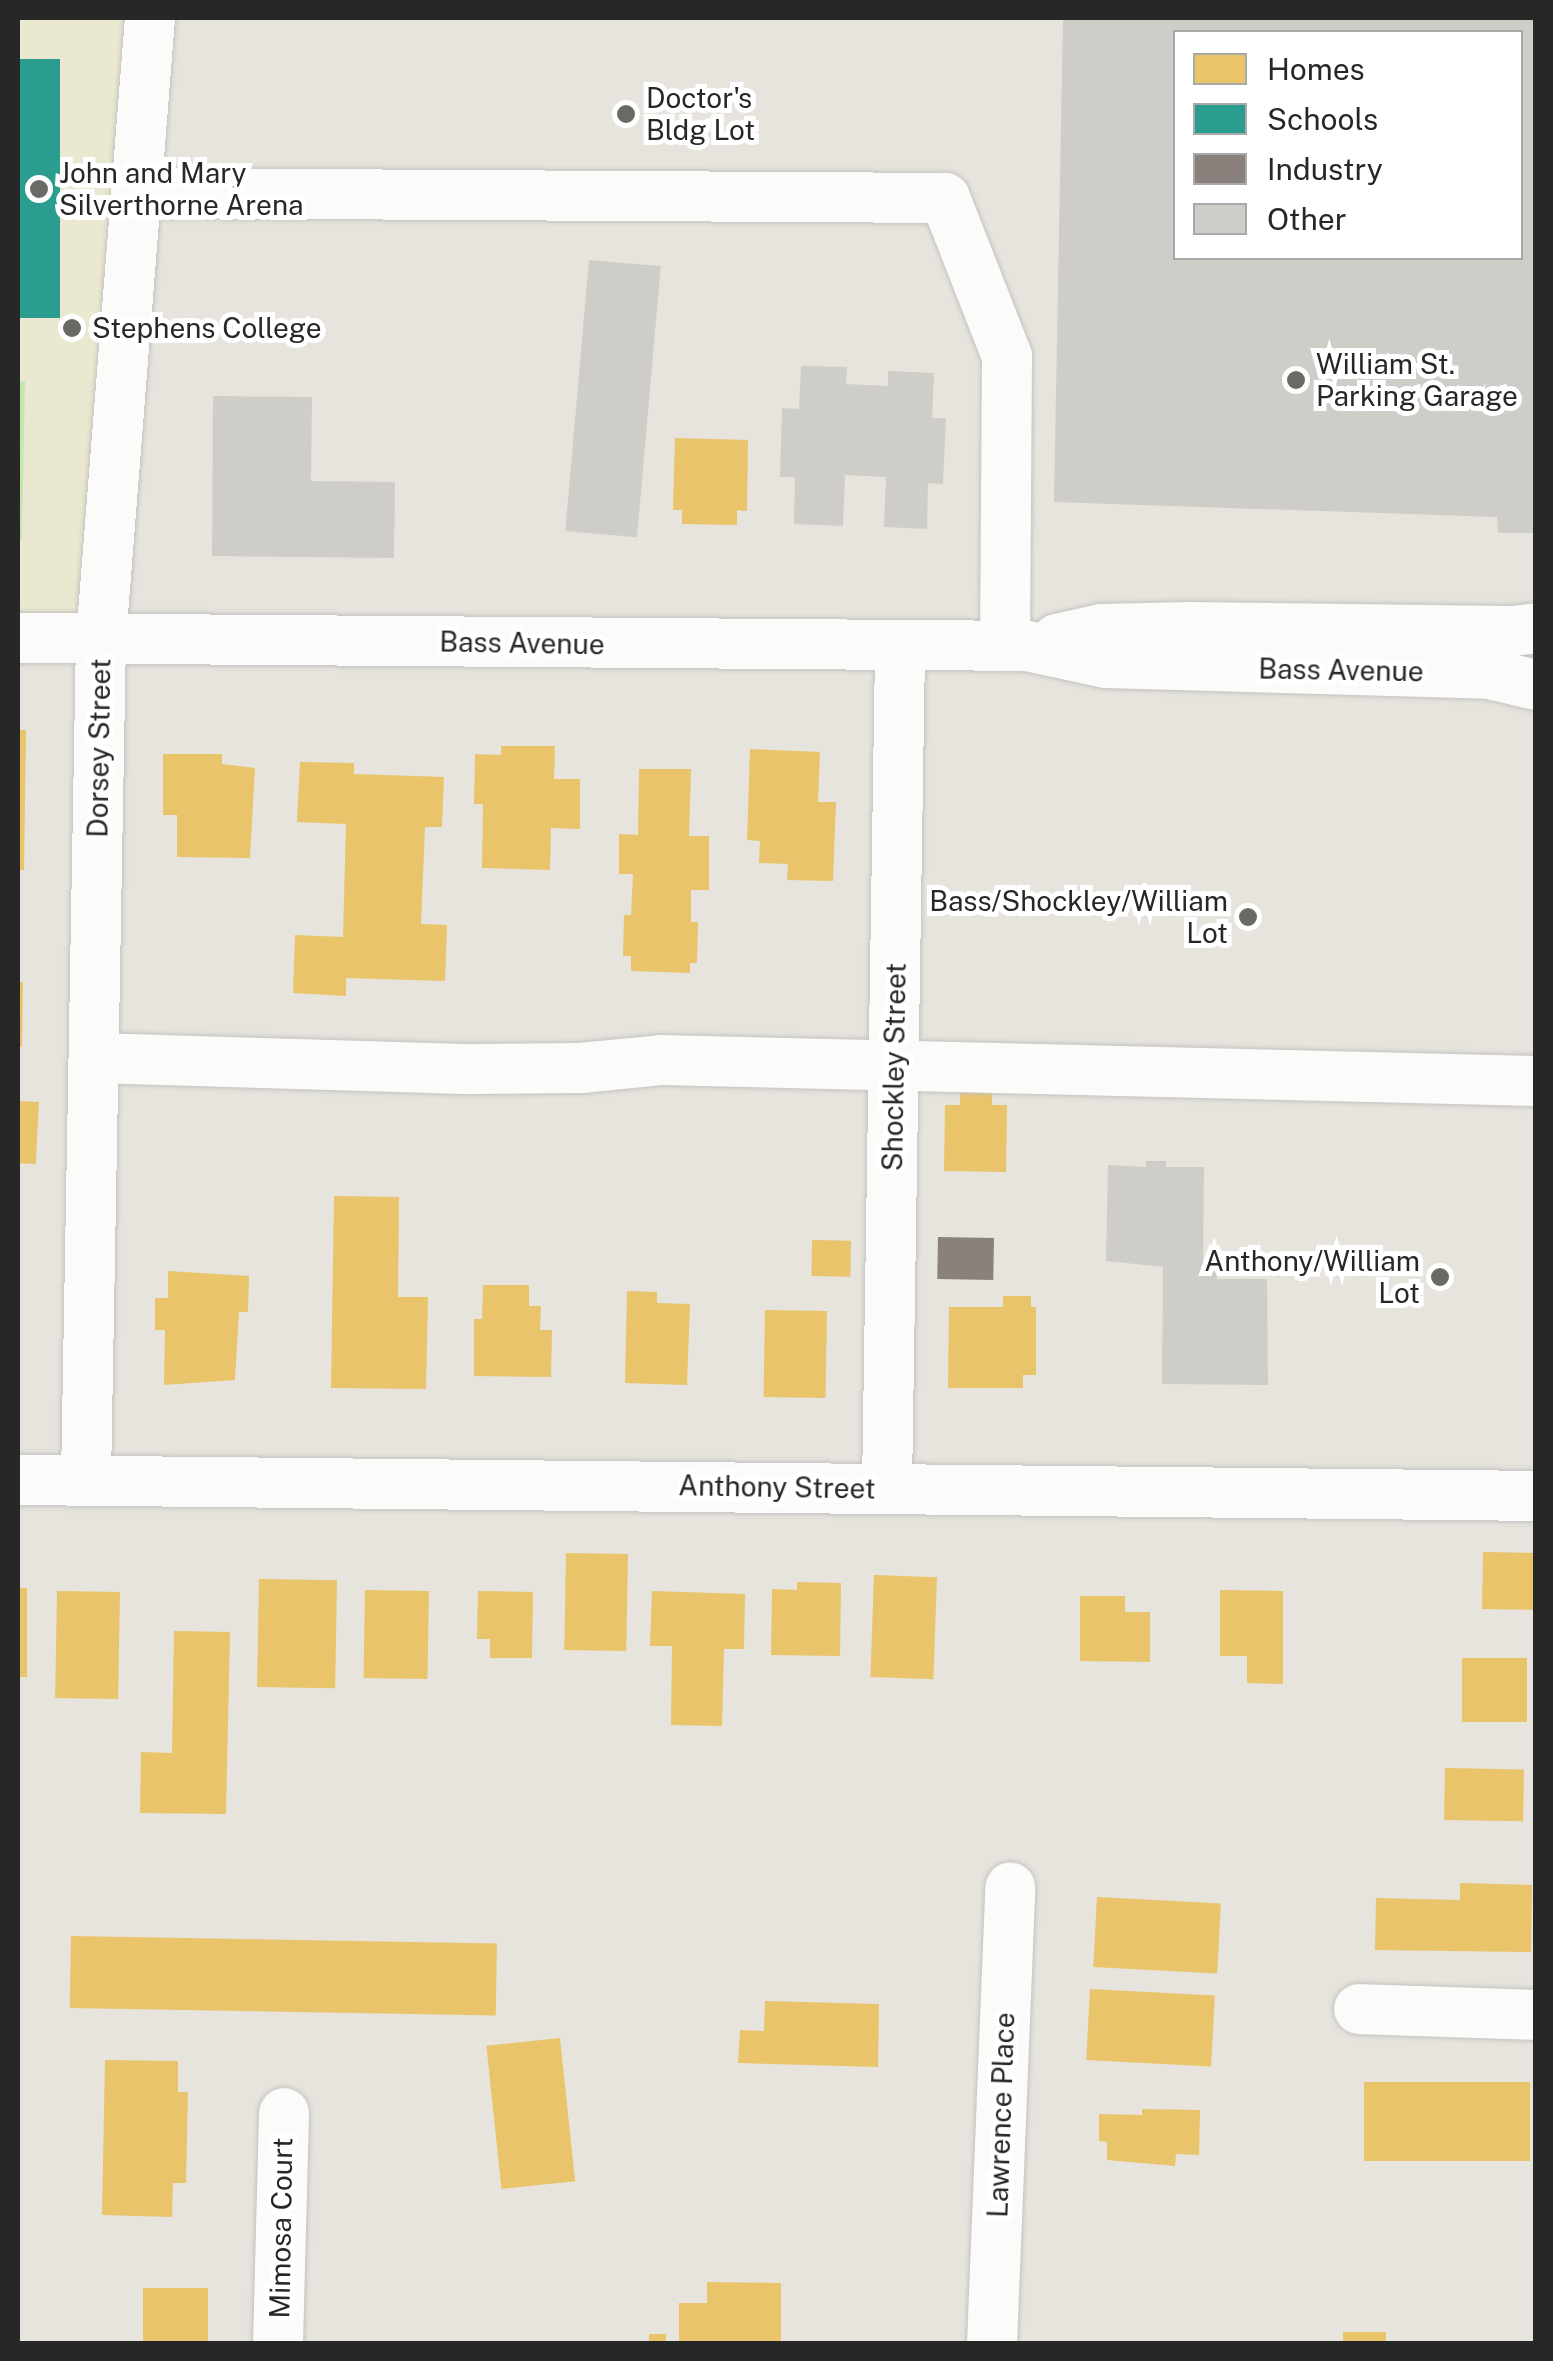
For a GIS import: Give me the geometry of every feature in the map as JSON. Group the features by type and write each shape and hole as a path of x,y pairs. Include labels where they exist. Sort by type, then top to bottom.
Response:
{"street":[{"name":"Dorsey Street","path":"86,1480 101,639 150,18"},
{"path":"136,194 944,198 1007,356 1016,646"},
{"name":"Bass Avenue","path":"18,638 900,647 1016,646 1100,629 1536,628"},
{"name":"Bass Avenue","path":"1016,646 1106,663 1489,674 1536,685"},
{"name":"Shockley Street","path":"887,1488 900,647"},
{"path":"94,1058 473,1069 581,1068 661,1060 894,1069 1536,1081"},
{"name":"Anthony Street","path":"18,1480 1536,1496"},
{"name":"Lawrence Place","path":"992,2344 1010,1887"},
{"path":"1359,2010 1536,2015"},
{"name":"Mimosa Court","path":"278,2344 284,2113"}],"shaded area":[{"name":"Stephens College","path":"18,18 150,18 101,639 18,638"}],"green space":[{"path":"18,381 25,381 22,539 18,539"}],"building: Homes":[{"path":"675,438 748,440 747,511 737,510 737,525 682,524 682,510 673,510"},
{"path":"18,730 26,730 24,870 18,870"},
{"path":"501,746 555,746 554,779 580,779 580,829 551,828 550,870 482,868 483,804 474,804 475,754 501,755"},
{"path":"750,749 820,752 818,802 836,802 833,881 787,880 788,864 759,863 760,841 747,840"},
{"path":"163,754 222,754 222,764 255,768 250,858 177,857 177,815 163,815"},
{"path":"300,762 354,763 354,774 444,777 442,827 425,827 421,924 447,925 445,981 346,978 346,996 293,993 295,935 343,937 346,824 297,822"},
{"path":"639,769 691,769 689,836 709,836 709,890 691,890 691,922 698,922 697,963 690,963 690,973 631,971 631,956 623,956 624,915 631,915 633,874 619,874 619,834 638,835"},
{"path":"18,982 23,982 22,1047 18,1047"},
{"path":"960,1092 992,1092 992,1105 1007,1105 1006,1172 944,1171 945,1105 960,1105"},
{"path":"18,1101 39,1102 36,1164 18,1163"},
{"path":"334,1196 399,1197 398,1297 428,1297 426,1389 331,1388"},
{"path":"812,1240 851,1241 850,1277 811,1276"},
{"path":"168,1271 249,1276 248,1312 239,1312 235,1380 164,1385 165,1330 155,1330 155,1298 168,1298"},
{"path":"483,1285 529,1285 529,1306 541,1306 540,1330 552,1330 551,1377 474,1376 474,1319 482,1319"},
{"path":"627,1291 657,1292 657,1303 690,1304 687,1385 625,1383"},
{"path":"1003,1296 1031,1296 1031,1307 1036,1307 1036,1375 1023,1375 1023,1388 948,1388 949,1307 1003,1307"},
{"path":"765,1310 827,1311 825,1398 763,1397"},
{"path":"1483,1552 1535,1553 1534,1610 1482,1609"},
{"path":"566,1553 628,1554 626,1651 564,1650"},
{"path":"874,1575 937,1577 933,1679 870,1677"},
{"path":"259,1579 337,1580 335,1688 257,1687"},
{"path":"797,1582 841,1583 840,1656 771,1655 772,1589 797,1590"},
{"path":"18,1588 27,1588 27,1677 18,1677"},
{"path":"365,1590 429,1591 427,1679 363,1678"},
{"path":"1220,1590 1283,1591 1283,1684 1247,1683 1247,1656 1220,1656"},
{"path":"57,1591 120,1592 118,1699 55,1698"},
{"path":"478,1591 533,1592 532,1658 490,1658 490,1639 477,1639"},
{"path":"652,1591 745,1594 744,1649 724,1649 722,1726 671,1725 672,1646 650,1646"},
{"path":"1080,1596 1125,1596 1125,1612 1150,1612 1150,1662 1080,1661"},
{"path":"174,1631 230,1632 226,1814 140,1813 141,1752 172,1753"},
{"path":"1462,1658 1527,1658 1527,1722 1462,1722"},
{"path":"1445,1768 1524,1769 1523,1821 1444,1820"},
{"path":"1460,1883 1532,1885 1531,1952 1375,1950 1376,1898 1460,1900"},
{"path":"1097,1897 1221,1903 1217,1973 1093,1967"},
{"path":"71,1936 497,1943 496,2015 70,2008"},
{"path":"1090,1989 1215,1996 1211,2066 1086,2060"},
{"path":"765,2001 879,2004 878,2067 738,2063 740,2030 764,2031"},
{"path":"560,2038 575,2181 501,2189 486,2046"},
{"path":"105,2060 178,2061 178,2092 188,2092 186,2183 173,2183 172,2217 102,2215"},
{"path":"1364,2082 1530,2082 1530,2161 1364,2161"},
{"path":"1142,2109 1200,2110 1199,2155 1176,2154 1175,2166 1107,2160 1107,2142 1099,2141 1099,2114 1142,2115"},
{"path":"707,2282 781,2283 781,2344 679,2344 679,2303 707,2303"},
{"path":"143,2288 208,2288 208,2344 143,2344"},
{"path":"1343,2332 1386,2332 1386,2344 1343,2344"},
{"path":"649,2334 666,2334 666,2344 649,2344"}],"building: Schools":[{"name":"John and Mary Silverthorne Arena","path":"18,59 60,59 60,318 18,318"}],"building: Industry":[{"path":"938,1237 994,1238 993,1280 937,1279"}],"building: Other":[{"name":"William St. Parking Garage","path":"1063,18 1536,18 1536,533 1498,533 1497,517 1054,502"},
{"path":"589,260 661,266 637,537 565,531"},
{"path":"801,366 847,367 846,384 888,386 888,371 934,373 932,418 946,418 943,484 928,483 927,529 884,527 886,477 845,475 843,526 794,524 795,477 780,477 782,408 799,409"},
{"path":"213,396 312,397 311,481 395,482 394,558 212,556"},
{"path":"1146,1161 1166,1161 1166,1167 1204,1167 1203,1261 1217,1261 1217,1279 1267,1279 1268,1385 1162,1384 1163,1267 1106,1261 1108,1165 1146,1167"}],"place":[{"name":"Doctor's Bldg Lot","path":"626,114"},
{"name":"John and Mary Silverthorne Arena","path":"39,189"},
{"name":"Stephens College","path":"72,328"},
{"name":"William St. Parking Garage","path":"1296,380"},
{"name":"Bass/Shockley/William Lot","path":"1248,917"},
{"name":"Anthony/William Lot","path":"1440,1277"}]}
